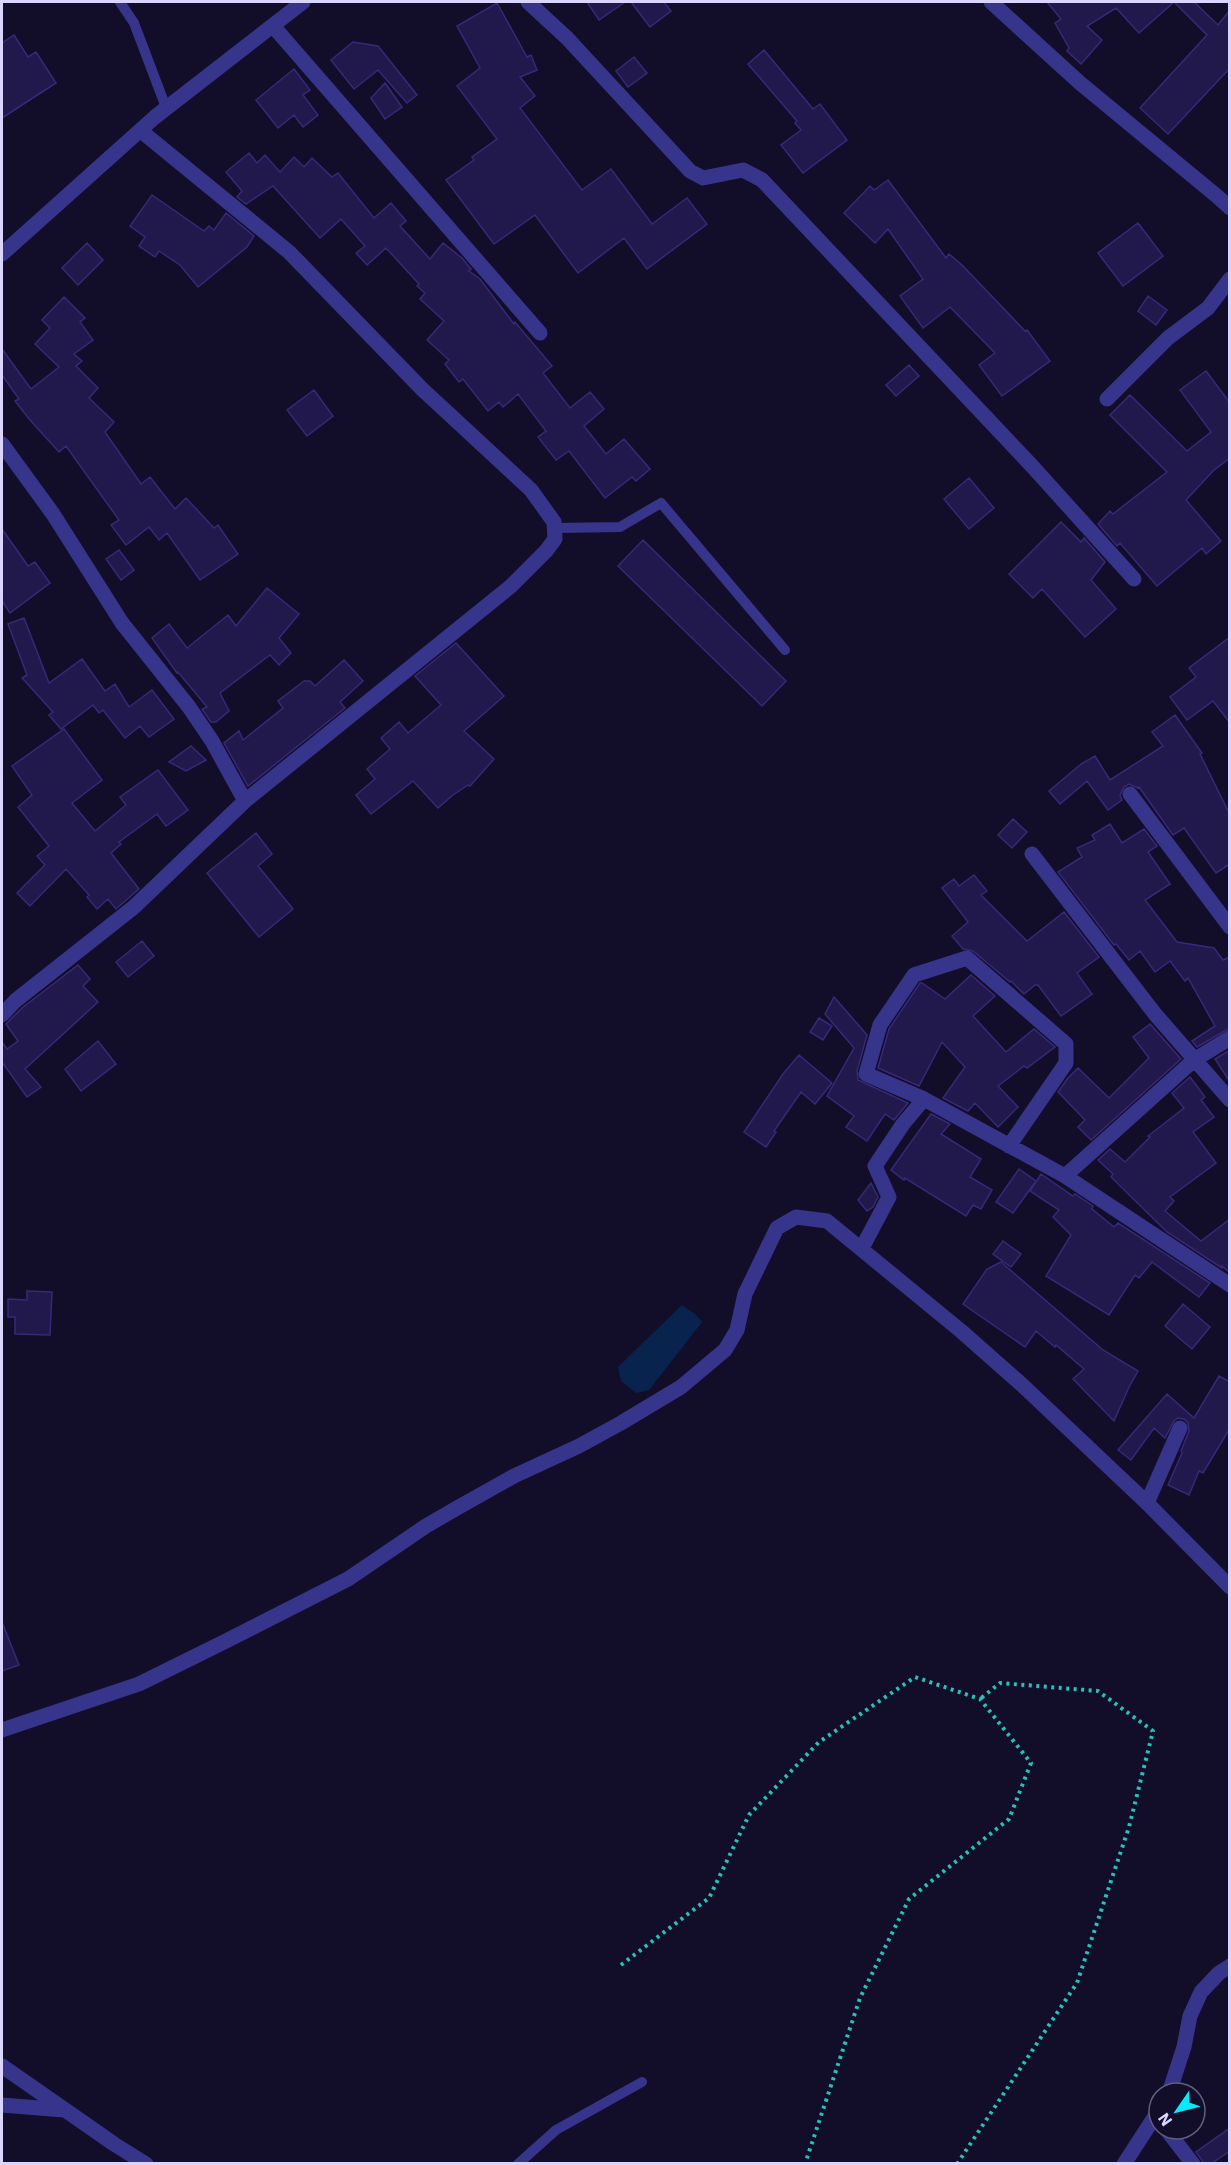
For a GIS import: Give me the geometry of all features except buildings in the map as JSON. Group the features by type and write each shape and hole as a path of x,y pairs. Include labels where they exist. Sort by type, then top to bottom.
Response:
{"street":[{"path":"2,254 155,117 167,110 303,2"},
{"path":"528,2 567,38 690,171 703,178 743,170 762,180 1032,466 1134,579"},
{"path":"991,2 1080,83 1230,208"},
{"path":"273,26 540,333"},
{"path":"2,1015 15,1001 134,907 245,801 511,586 555,539 554,522 531,490 422,389 289,252 141,131"},
{"path":"1107,399 1168,338 1208,308 1230,279"},
{"path":"2,444 53,514 122,623 195,716 212,741 245,801"},
{"path":"1130,794 1230,927"},
{"path":"1032,854 1155,1014 1230,1100"},
{"path":"1009,1146 1066,1063 1066,1044 967,958 914,975 880,1025 866,1074 924,1099 1009,1146 1065,1176 1230,1285"},
{"path":"1065,1176 1194,1060 1230,1038"},
{"path":"862,1248 889,1197 875,1166 903,1124 924,1099"},
{"path":"2,1730 139,1684 224,1642 348,1579 426,1526 457,1508 543,1461 579,1446 672,1394 725,1350 737,1330 745,1294 777,1228 796,1216 827,1221 962,1331 1147,1503 1230,1587"},
{"path":"1147,1503 1180,1428"},
{"path":"1173,2081 1184,2047 1190,2016 1200,1992 1219,1973 1230,1966"},
{"path":"2,2066 64,2110 146,2163"},
{"path":"2,2105 64,2110"},
{"path":"1124,2163 1147,2131"},
{"path":"1176,2141 1193,2163"}],"lane":[{"path":"120,2 134,23 167,110"},
{"path":"555,528 620,527 661,503 785,651"},
{"path":"518,2163 556,2130 642,2082"}],"path":[{"path":"621,1965 709,1898 749,1815 819,1742 915,1677 980,1699 1031,1763 1009,1819 909,1899 861,1998 805,2163"},
{"path":"957,2163 1077,1983 1129,1827 1153,1731 1098,1691 1000,1683 980,1699"}],"water":[{"path":"682,1305 702,1322 649,1390 636,1393 621,1381 618,1367"}]}
